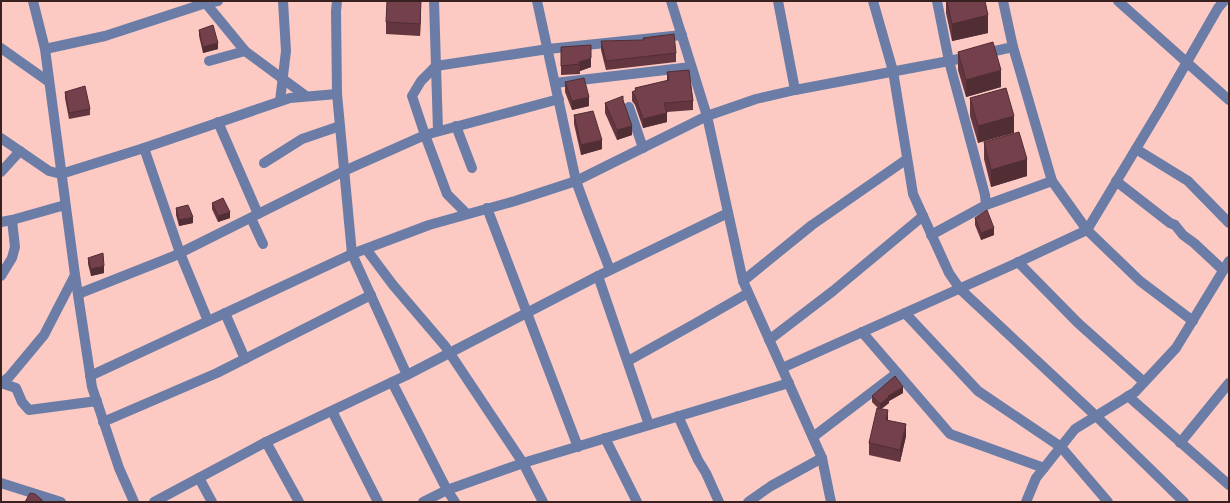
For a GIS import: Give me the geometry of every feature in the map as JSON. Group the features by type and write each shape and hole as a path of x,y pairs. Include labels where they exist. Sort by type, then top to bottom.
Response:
{"street":[{"path":"33,1 45,49 65,204 92,387 119,468 134,502"},
{"path":"45,49 105,36 205,2 218,1"},
{"path":"280,101 286,52 283,1"},
{"path":"337,1 337,94 352,254 407,375"},
{"path":"434,1 438,131"},
{"path":"537,1 576,181 610,270"},
{"path":"671,1 707,116 743,281 822,458 831,502"},
{"path":"778,1 795,90"},
{"path":"873,1 893,71 913,194 949,273 960,289 1096,416 1184,502"},
{"path":"937,1 949,61 985,196 986,205"},
{"path":"1003,1 1013,46 1052,181 1087,230 1140,281 1192,320"},
{"path":"1118,1 1229,100"},
{"path":"782,368 960,289 1087,230 1218,8 1224,1"},
{"path":"205,2 245,51 306,96"},
{"path":"468,214 447,194 412,96 421,81 436,66 548,49 682,35"},
{"path":"90,376 352,254 429,224 514,201 576,181 707,116 756,99 795,90 949,61 1013,46"},
{"path":"1,48 49,82"},
{"path":"209,61 245,51"},
{"path":"555,83 691,67"},
{"path":"1,138 49,171 61,174 144,148 290,98 337,94"},
{"path":"78,294 180,253 344,171 425,135 558,99"},
{"path":"629,107 643,148"},
{"path":"218,122 255,216 263,244"},
{"path":"264,163 302,139 340,126"},
{"path":"456,126 472,168"},
{"path":"144,148 180,253 208,321"},
{"path":"1136,149 1188,181 1229,223"},
{"path":"1,172 20,151"},
{"path":"743,281 812,225 907,159"},
{"path":"931,235 986,205 1052,181"},
{"path":"1116,181 1170,223 1175,225 1183,235 1224,270"},
{"path":"1,222 65,204"},
{"path":"487,208 578,447"},
{"path":"154,502 266,442 407,375 598,276 728,213"},
{"path":"769,340 833,291 923,216"},
{"path":"1,276 12,258 15,247 12,220"},
{"path":"366,249 393,285 445,346 523,463 543,502"},
{"path":"1027,501 1036,478 1075,429 1135,392 1176,348 1229,261"},
{"path":"1018,262 1078,323 1144,382"},
{"path":"1,383 10,377 44,335 75,275"},
{"path":"598,276 650,425"},
{"path":"628,361 748,293"},
{"path":"103,422 217,373 371,295"},
{"path":"225,313 245,359"},
{"path":"905,313 978,391 1061,447 1108,502"},
{"path":"862,332 950,434 1044,468"},
{"path":"813,437 897,373"},
{"path":"392,382 447,490 455,502"},
{"path":"1,383 16,388 22,402 29,410 96,401"},
{"path":"423,502 447,490 523,463 789,383"},
{"path":"1180,443 1229,383"},
{"path":"1128,396 1229,485"},
{"path":"332,411 378,502"},
{"path":"678,416 719,502"},
{"path":"605,438 637,502"},
{"path":"266,442 298,502"},
{"path":"748,502 771,486 822,458"},
{"path":"199,478 212,502"},
{"path":"1,483 59,502"}],"building":[{"path":"387,1 421,1 420,24 386,22"},
{"path":"947,1 985,1 988,15 952,24"},
{"path":"213,25 218,43 203,47 199,30"},
{"path":"674,34 676,53 606,61 601,41 644,40 643,38"},
{"path":"993,42 1001,70 966,80 958,52"},
{"path":"591,45 591,58 579,62 580,64 561,66 561,47"},
{"path":"689,70 693,101 664,103 667,113 643,119 635,96 632,92 636,90 635,88 669,80 667,72"},
{"path":"584,78 589,97 572,101 565,82"},
{"path":"85,86 90,109 69,113 65,92"},
{"path":"1006,88 1014,116 978,126 970,98"},
{"path":"623,96 632,126 617,130 605,103"},
{"path":"593,111 602,140 581,145 574,115"},
{"path":"1019,132 1027,159 991,170 984,142"},
{"path":"223,198 230,212 218,216 212,203"},
{"path":"188,205 193,217 179,220 176,208"},
{"path":"987,210 994,228 981,233 975,218"},
{"path":"103,253 104,266 91,269 88,258"},
{"path":"895,376 903,387 888,396 889,397 880,404 872,396"},
{"path":"877,408 888,410 886,420 906,424 900,450 869,443"},
{"path":"30,493 35,494 42,500 41,502 25,502"}]}
